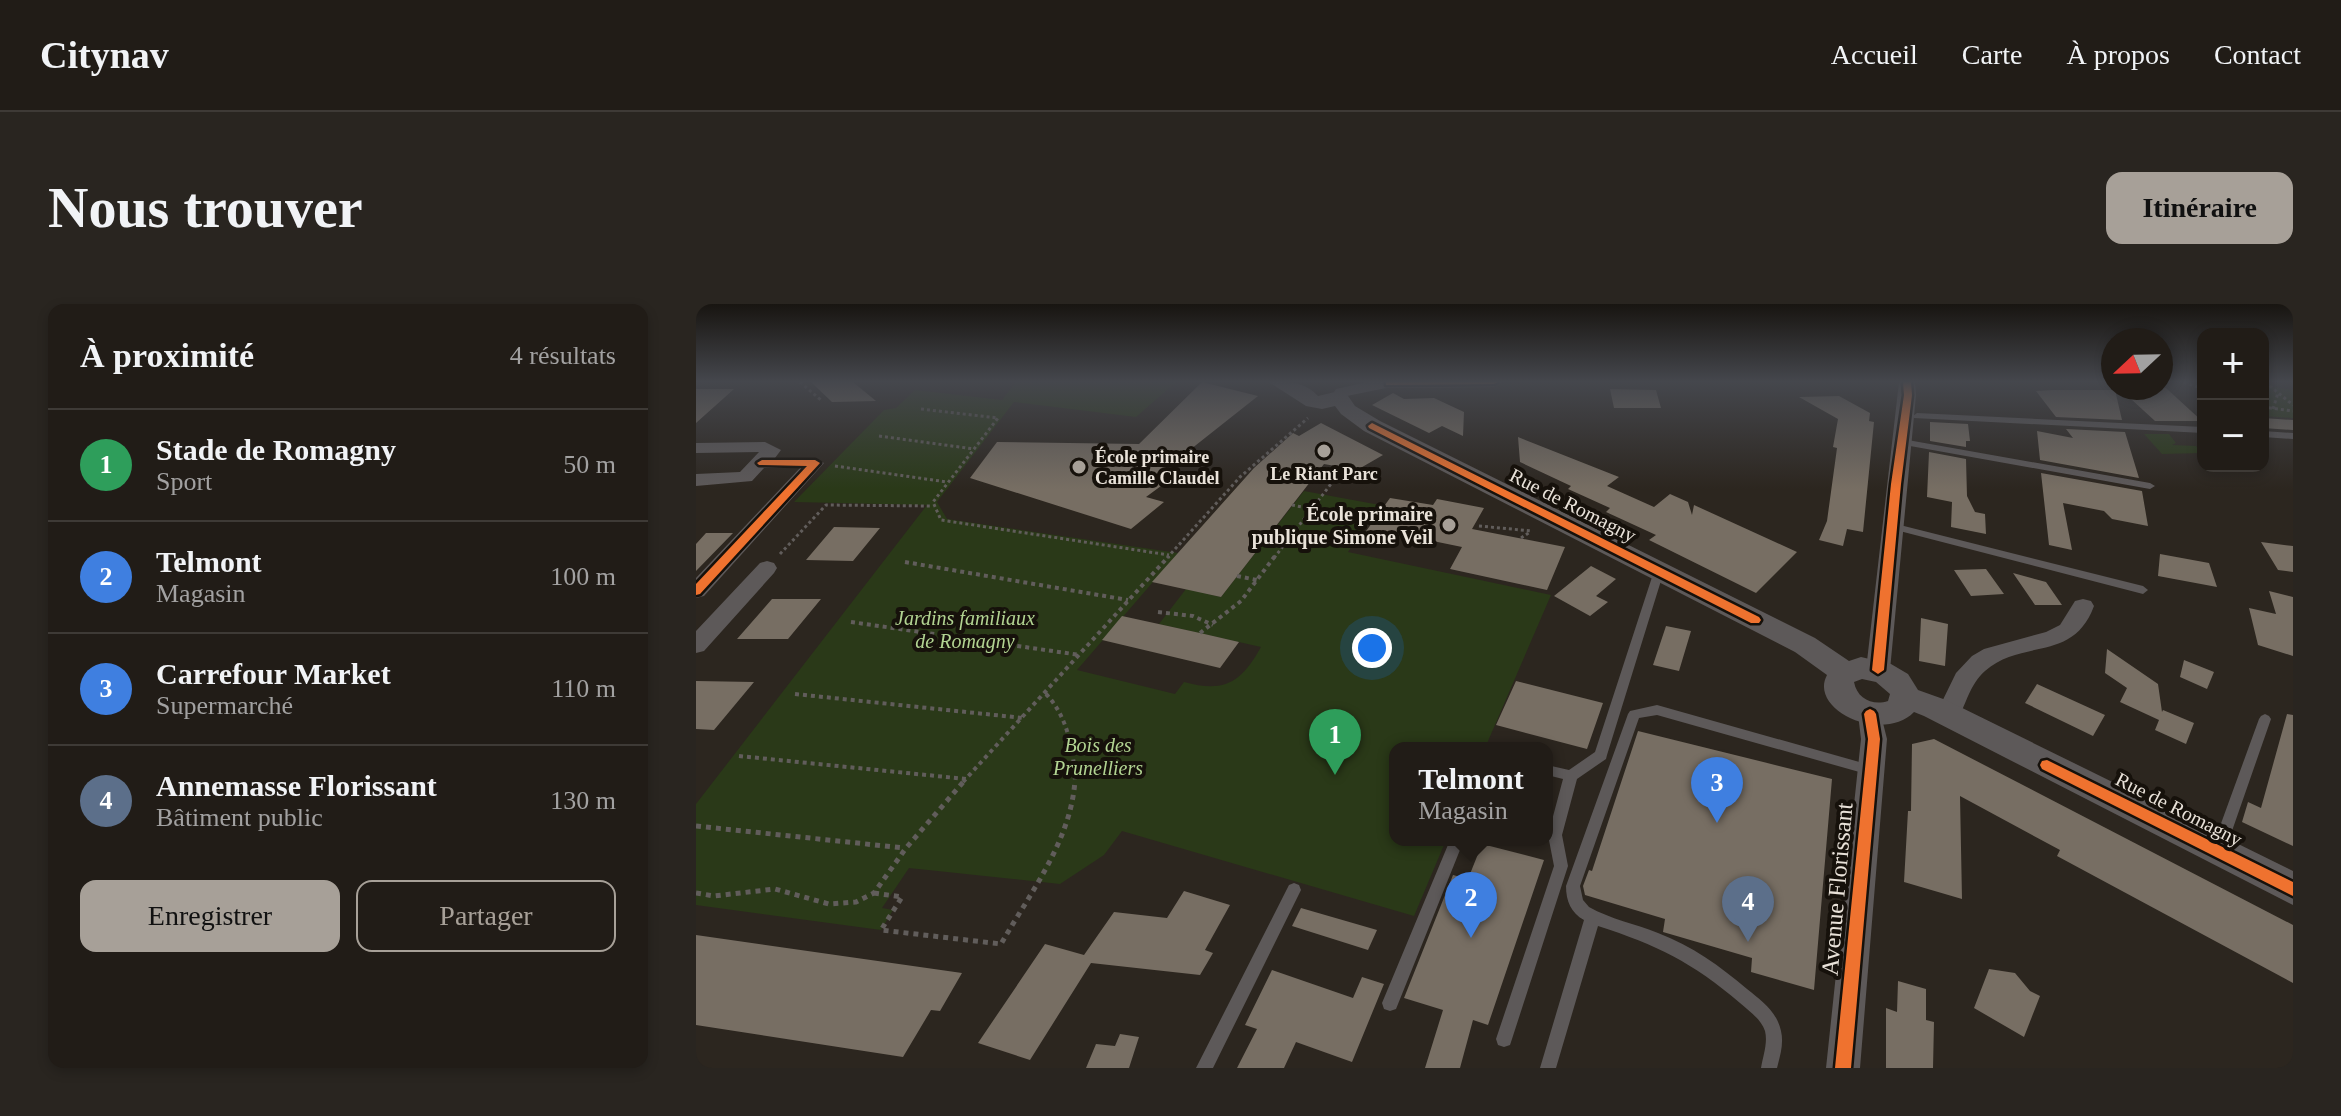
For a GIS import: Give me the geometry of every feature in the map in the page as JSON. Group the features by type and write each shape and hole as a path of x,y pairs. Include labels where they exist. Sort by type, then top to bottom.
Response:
{"street":[{"name":"Rue de Romagny","path":"1343,418 1372,426 1805,645 1845,673"},
{"path":"1878,670 1905,418"},
{"path":"696,448 771,448 762,463 741,478 696,480"},
{"path":"696,591 815,463 762,463"},
{"path":"696,645 767,568"},
{"path":"1948,714 1963,681 1975,665 1993,654 2066,632 2079,619 2083,606"},
{"path":"1858,668 1878,670 1895,679 1906,697 1896,712 1870,714 1856,708 1842,695 1838,684 1845,673 1858,668"},
{"name":"Rue de Romagny","path":"1906,697 1948,714 2293,889"},
{"name":"Avenue Florissant","path":"1843,1068 1874,729 1870,714"}],"lane":[{"path":"1951,418 2197,430"},
{"path":"2269,434 2293,436"},
{"path":"1902,442 2150,486"},
{"path":"1892,526 2143,590"},
{"path":"1504,1039 1561,866 1555,835 1571,776 1601,755 1659,571"},
{"path":"1769,1068 1774,1037 1770,1022 1763,1013 1717,972 1686,951 1579,909 1573,896 1573,886 1634,714 1657,710 1870,770"},
{"path":"2218,851 2265,719"},
{"path":"1553,772 1571,776"},
{"path":"1390,1003 1455,846"},
{"path":"1204,1068 1294,890"},
{"path":"1548,1068 1593,917"}],"path":[{"path":"932,506 998,418 995,418"},
{"path":"696,893 714,896 775,889 829,904 856,902 874,893 906,848 966,779 1240,477 1301,418"},
{"path":"879,436 974,449"},
{"path":"835,466 948,482"},
{"path":"1200,633 1241,601 1334,480"},
{"path":"767,568 826,505 932,506"},
{"path":"1292,505 1312,509"},
{"path":"932,506 944,521 1169,555"},
{"path":"1479,526 1532,531"},
{"path":"1263,543 1282,547"},
{"path":"905,562 1129,601"},
{"path":"1237,576 1257,580"},
{"path":"1158,612 1198,616 1213,625"},
{"path":"851,622 1080,655"},
{"path":"795,694 1023,718"},
{"path":"874,893 902,897 881,930 1001,944 1062,835 1076,793 1075,753 1055,702 1046,694"},
{"path":"739,756 966,779"},
{"path":"696,826 906,848"}],"green space":[{"path":"877,418 1002,418 937,502 947,519 1178,553 1077,670 1175,694 1184,682 1210,686 1230,682 1246,669 1261,647 1159,624 1186,589 1221,597 1304,491 1380,505 1348,552 1551,595 1488,742 1389,742 1389,846 1443,846 1414,916 1122,831 1104,855 1060,884 909,868 882,908 893,910 881,930 696,905 696,804 927,505 794,502"},
{"path":"2144,434 2169,434 2176,443 2172,445 2197,447 2197,453 2162,454"}],"building":[{"path":"1166,418 1231,418 1167,468 1180,472 1146,497 1164,502 1131,529 970,478 997,442 1139,444"},
{"path":"1398,418 1464,418 1463,436 1442,426 1429,433"},
{"path":"1836,418 1869,418 1869,421 1874,422 1863,532 1847,529 1843,546 1819,540 1827,521 1838,419"},
{"path":"2070,418 2121,418 2122,420"},
{"path":"2151,418 2197,418 2197,421 2155,421"},
{"path":"2269,418 2293,420 2293,430 2269,428"},
{"path":"1930,422 1968,424 1970,441 1966,441 1966,447 1930,441"},
{"path":"1321,423 1383,455 1357,470 1324,464 1221,597 1152,582 1254,468 1293,433 1299,436"},
{"path":"2066,429 2125,432 2139,478 2040,460 2037,431 2073,438"},
{"path":"1518,437 1619,477 1607,486 1654,507 1670,494 1688,502 1692,515 1694,505 1797,552 1756,593 1649,540 1656,535 1606,512 1610,508 1520,462"},
{"path":"1929,452 1966,459 1967,496 1975,512 1985,514 1986,534 1951,527 1952,502 1927,497"},
{"path":"2041,473 2142,491 2148,526 2112,519 2104,511 2063,503 2072,550 2049,545"},
{"path":"1390,498 1433,505 1437,499 1484,508 1472,529 1565,547 1547,590 1450,569 1462,547 1389,532 1385,538 1364,534"},
{"path":"834,527 880,528 853,561 806,560"},
{"path":"706,533 733,533 696,571 696,544"},
{"path":"2261,542 2293,546 2293,572 2278,570"},
{"path":"2160,554 2209,563 2217,587 2158,576"},
{"path":"1591,566 1616,579 1596,596 1608,602 1590,616 1554,596"},
{"path":"1986,569 2004,594 1971,596 1954,570"},
{"path":"2013,573 2046,582 2062,605 2035,605"},
{"path":"2269,591 2293,597 2293,656 2258,645 2249,608 2276,614"},
{"path":"772,599 821,599 788,639 737,639"},
{"path":"1122,616 1239,642 1220,668 1102,640"},
{"path":"1921,618 1948,624 1945,666 1919,661"},
{"path":"1666,626 1691,631 1679,671 1653,665"},
{"path":"2107,649 2158,684 2162,712 2194,723 2186,744 2155,730 2159,720 2120,702 2127,688 2105,673"},
{"path":"2184,660 2214,672 2207,689 2180,677"},
{"path":"696,681 754,682 714,730 696,729"},
{"path":"1516,681 1603,703 1587,749 1496,725"},
{"path":"2037,684 2105,715 2093,736 2025,703"},
{"path":"2287,714 2293,715 2293,846 2242,822 2248,802 2261,808"},
{"path":"1638,731 1832,779 1814,990 1751,972 1752,958 1663,932 1665,919 1585,895 1583,886 1589,870 1592,871"},
{"path":"1934,739 2293,925 2293,983 2057,856 2060,850 1960,796 1962,899 1904,882 1908,811 1911,811 1912,744"},
{"path":"1481,846 1544,860 1488,1025 1473,1020 1460,1068 1425,1068 1443,1010 1404,998 1453,875 1468,879"},
{"path":"1184,891 1230,905 1205,950 1213,953 1200,975 1091,963 1030,1060 978,1043 1045,944 1084,955 1114,912 1167,918"},
{"path":"1301,908 1377,930 1368,950 1292,926"},
{"path":"696,935 962,973 940,1011 931,1010 903,1057 696,1025"},
{"path":"1989,969 2015,973 2030,991 2040,996 2024,1037 1974,1008"},
{"path":"1272,970 1353,998 1362,977 1384,984 1352,1062 1296,1042 1284,1068 1237,1068 1257,1029 1245,1025"},
{"path":"1898,981 1926,989 1926,1020 1934,1022 1933,1068 1886,1068 1886,1008 1897,1012"},
{"path":"1120,1034 1139,1037 1129,1068 1086,1068 1096,1044 1115,1046"}],"cycle path":[{"path":"1878,670 1905,418"},
{"path":"1372,426 1755,620"},
{"path":"696,591 815,463 762,463"},
{"path":"1843,1068 1874,739 1870,714"},
{"path":"2047,765 2293,889"}],"place":[{"name":"Le Riant Parc","path":"1324,451"},
{"name":"École primaire Camille Claudel","path":"1079,467"},
{"name":"École primaire publique Simone Veil","path":"1449,525"},
{"name":"Stade de Romagny","path":"1335,775"},
{"name":"Carrefour Market","path":"1717,823"},
{"name":"Telmont","path":"1471,938"},
{"name":"Annemasse Florissant","path":"1748,942"}],"park label":[{"name":"Jardins familiaux de Romagny","path":"965,630"},
{"name":"Bois des Prunelliers","path":"1098,756"}]}
